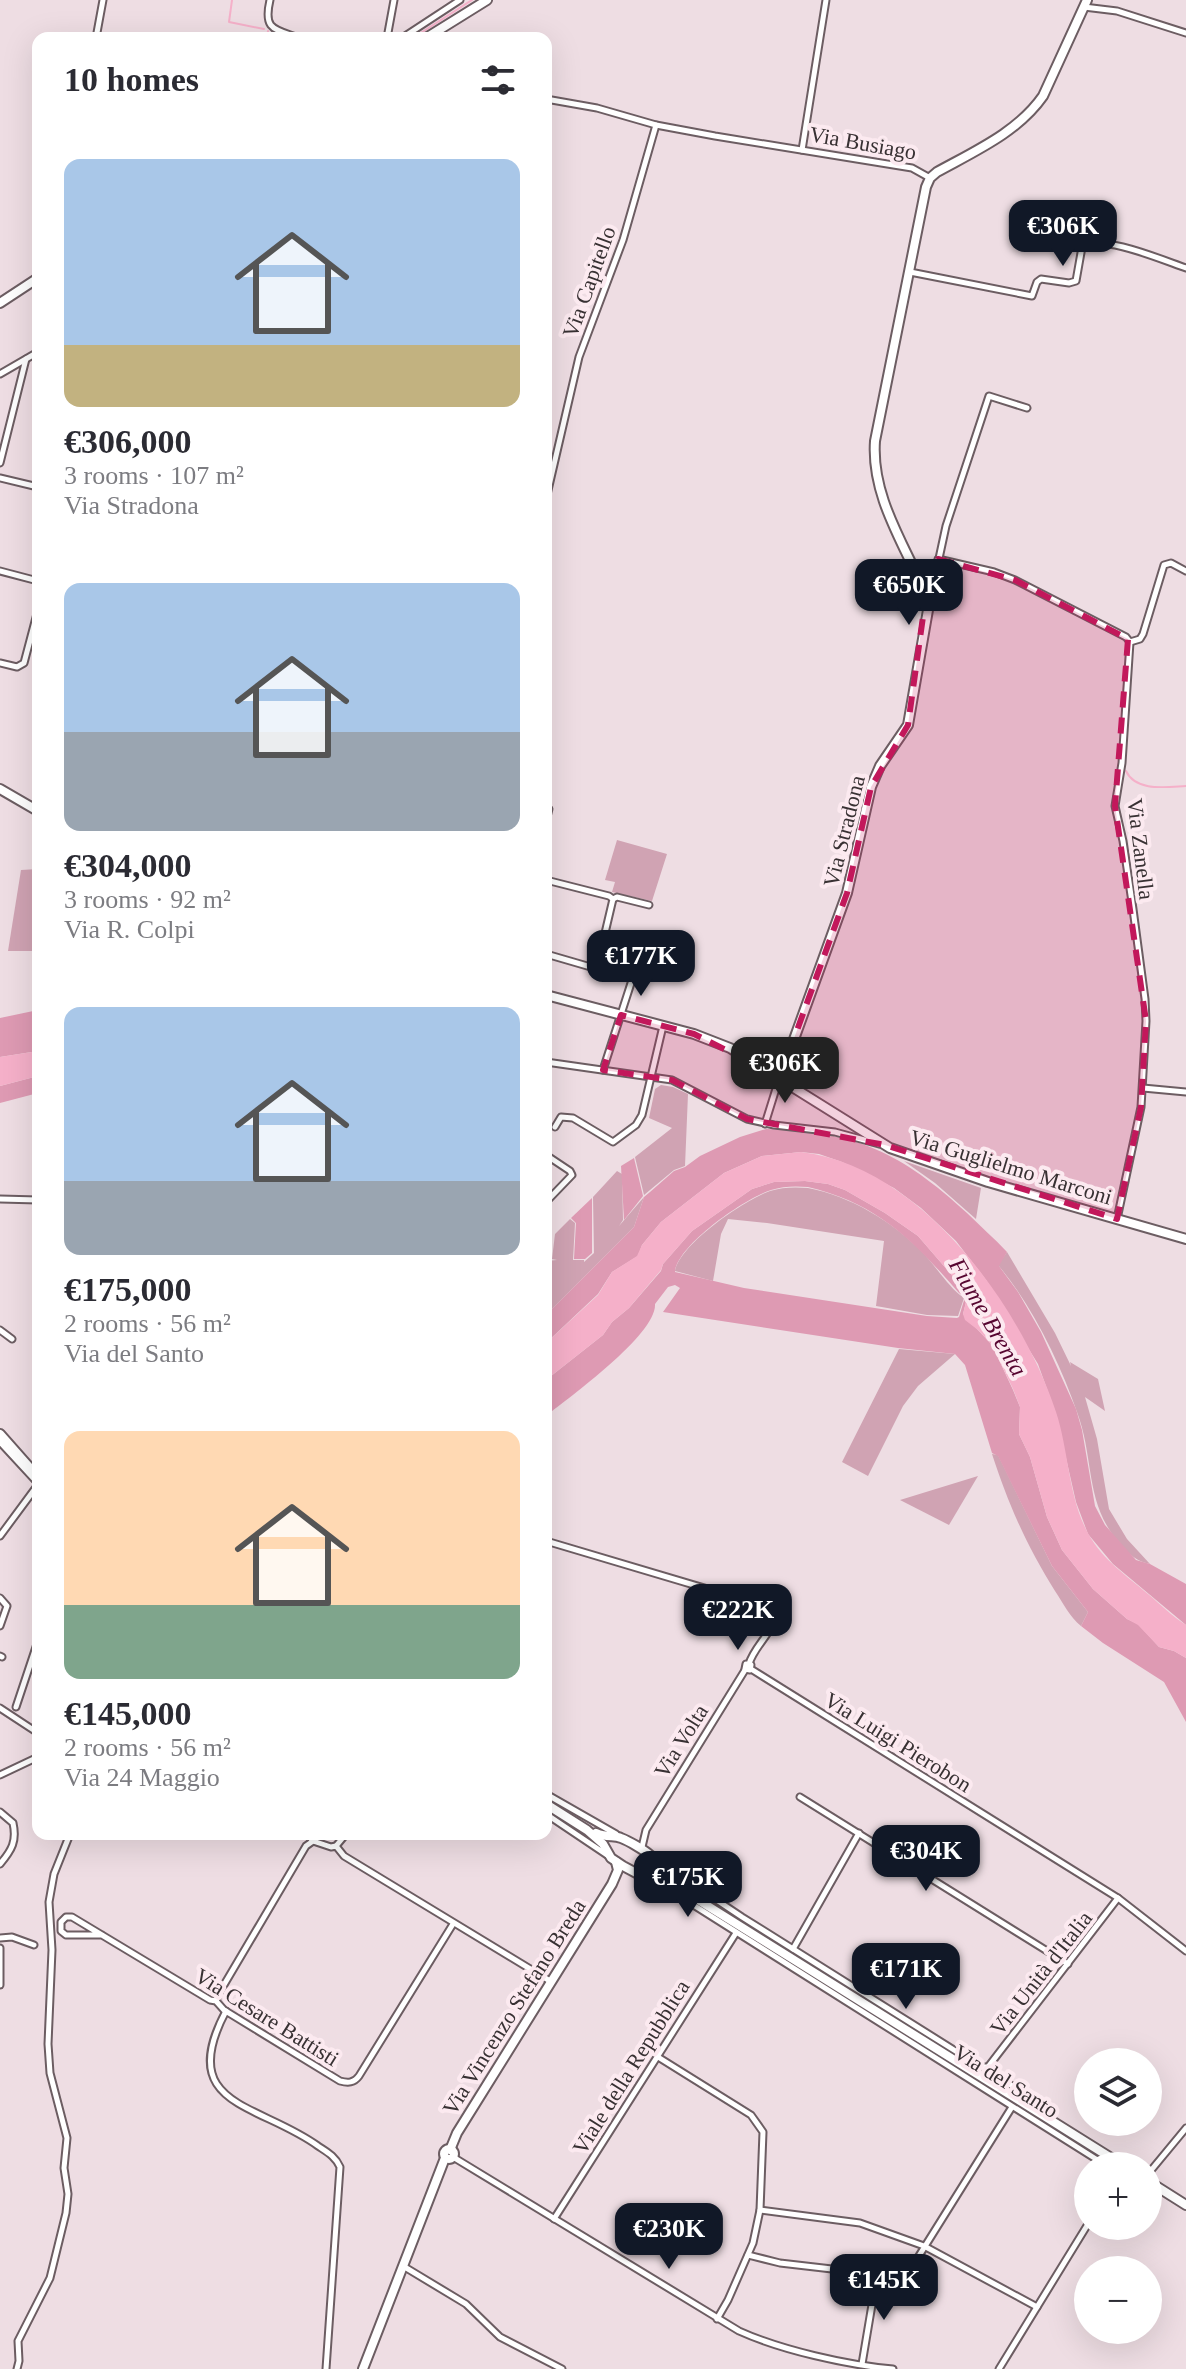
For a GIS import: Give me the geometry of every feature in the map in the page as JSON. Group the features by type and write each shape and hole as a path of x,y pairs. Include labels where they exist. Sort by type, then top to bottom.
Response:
{"street":[{"path":"97,32 103,0"},
{"path":"270,0 269,24 282,32"},
{"path":"388,32 394,0"},
{"path":"411,32 460,0"},
{"path":"436,32 487,0"},
{"path":"802,150 826,0"},
{"path":"1085,3 1186,33"},
{"name":"Via Busiago","path":"552,100 597,108 656,125 912,168 930,178 1002,136 1034,109 1043,96 1085,3"},
{"name":"Via Capitello","path":"552,473 579,357 623,240 656,125"},
{"name":"Via Stradona","path":"765,1124 847,893 871,787 880,766 900,739 911,713 928,610 926,595 883,501 874,460 875,441 930,178"},
{"path":"910,272 1032,296 1041,279 1076,281 1082,247 1091,242 1142,251 1186,268"},
{"path":"0,303 32,282"},
{"path":"0,374 32,356"},
{"path":"0,463 26,359"},
{"path":"926,595 932,591 946,526 989,396 1027,408"},
{"path":"552,451 557,452"},
{"path":"0,478 32,486"},
{"path":"938,559 1015,580 1126,637 1130,642 1140,639 1143,634 1164,565 1171,563 1186,571"},
{"path":"0,571 32,579"},
{"path":"0,663 17,667 24,663 32,633"},
{"name":"Via Zanella","path":"1117,1219 1143,1088 1145,999 1123,841 1115,806 1123,749 1130,642"},
{"path":"0,789 32,808"},
{"path":"552,882 613,899 617,897 649,905"},
{"path":"597,967 613,899"},
{"path":"552,956 632,979 641,977"},
{"path":"603,1070 632,979"},
{"name":"Via Guglielmo Marconi","path":"552,997 663,1025 730,1048 885,1145 988,1182 1186,1239"},
{"path":"555,1127 561,1117 573,1118 610,1141 616,1141 636,1125 642,1115 663,1025"},
{"path":"552,1063 678,1082 737,1115 765,1124 835,1132 885,1145"},
{"path":"1143,1088 1186,1092"},
{"path":"552,1159 572,1175 552,1196"},
{"path":"0,1199 32,1200"},
{"path":"0,1330 12,1339"},
{"path":"0,1434 32,1472"},
{"path":"0,1442 32,1477"},
{"path":"0,1536 32,1489"},
{"name":"Via Volta","path":"552,1543 760,1604 775,1613 775,1620 751,1655 748,1667 646,1830"},
{"path":"0,1598 7,1606 0,1626"},
{"path":"16,1707 32,1659"},
{"name":"Via Luigi Pierobon","path":"748,1667 1118,1898 1186,1951"},
{"path":"0,1708 32,1729"},
{"path":"0,1775 32,1760"},
{"path":"552,1797 620,1839"},
{"path":"800,1797 1068,1964"},
{"path":"552,1809 585,1834 590,1843 614,1859"},
{"path":"0,1812 13,1823 15,1836 11,1851 0,1864"},
{"name":"Via del Santo","path":"552,1817 600,1840 614,1859 730,1913 793,1949 856,1993 981,2067 988,2067 1036,2101 1034,2110"},
{"path":"606,1848 620,1839 638,1837 646,1830"},
{"path":"644,1872 647,1854 641,1845 646,1830"},
{"path":"793,1949 859,1833"},
{"name":"Via del Santo","path":"585,1834 620,1839 647,1854 698,1887 730,1913 1101,2152"},
{"path":"17,2369 18,2341 50,2278 66,2213 66,2132 50,2073 48,2044 52,1950 49,1902 54,1874 68,1840"},
{"path":"216,2001 306,1846 313,1841 331,1847 341,1840"},
{"path":"336,1846 344,1856 550,1981"},
{"name":"Via Vincenzo Stefano Breda","path":"363,2369 454,2137 612,1884 618,1870 614,1859"},
{"name":"Via del Santo","path":"644,1872 1084,2152"},
{"name":"Via Vincenzo Stefano Breda","path":"612,1884 622,1873 644,1872"},
{"name":"Via Unità d'Italia","path":"988,2067 1118,1898"},
{"name":"Via Cesare Battisti","path":"102,1935 66,1935 61,1931 61,1922 66,1917 72,1917 216,2001 226,2011 340,2081 352,2082 359,2076 453,1924"},
{"name":"Viale della Repubblica","path":"554,2219 736,1933"},
{"path":"0,1938 12,1937 34,1945"},
{"path":"0,1948 0,1985"},
{"path":"226,2011 209,2055 208,2065 214,2082 233,2100 302,2134 334,2157 340,2167 326,2369"},
{"path":"658,2057 747,2112 759,2124 764,2137 760,2210 748,2255 717,2319"},
{"path":"748,2255 780,2263 901,2277 911,2268 1012,2107"},
{"path":"1162,2157 1186,2128"},
{"path":"449,2155 717,2319 769,2343 893,2369"},
{"path":"1162,2190 1186,2205"},
{"path":"760,2210 860,2223 924,2246 1037,2307"},
{"path":"999,2369 1078,2240"},
{"path":"403,2266 466,2304 500,2337 562,2369"},
{"path":"862,2364 877,2275"}],"highlighted area":[{"path":"938,559 1015,580 1128,639 1115,806 1146,1021 1141,1107 1117,1219 885,1145 747,1119 672,1080 603,1070 621,1015 694,1034 780,1077 847,893 871,787 908,725 926,595"}],"shaded area":[{"path":"617,840 667,854 652,901 612,892 615,882 605,880"},
{"path":"32,869 32,951 8,951 21,870"},
{"path":"32,1011 32,1052 0,1057 0,1018"},
{"path":"32,1078 32,1095 0,1103 0,1086"},
{"path":"661,1085 688,1094 685,1166 674,1170 644,1195 635,1157 672,1128 649,1118 655,1089"},
{"path":"766,1129 798,1131 876,1149 921,1175 943,1192 1007,1252 999,1266 1041,1332 1076,1409 1095,1506 1105,1525 1136,1560 1150,1564 1186,1584 1186,1625 1113,1564 1088,1534 1076,1502 1056,1414 1038,1364 986,1280 956,1241 921,1208 894,1188 842,1162 801,1152 762,1156 724,1173 661,1222 642,1245 638,1256 612,1272 598,1294 552,1337 552,1309 634,1227 644,1197 674,1171 740,1137"},
{"path":"634,1158 643,1196 624,1220 621,1166"},
{"path":"904,1161 981,1188 976,1219 935,1183"},
{"path":"617,1171 622,1174 623,1220 619,1226 644,1197 634,1227 552,1309 552,1260 557,1260 552,1259 555,1234 570,1219 575,1223 573,1260 584,1262 594,1253 593,1197"},
{"path":"805,1181 845,1190 918,1236 968,1294 963,1314 992,1345 1013,1390 1020,1407 1019,1434 1030,1457 1047,1517 1062,1550 1093,1589 1127,1619 1138,1624 1159,1647 1186,1658 1186,1722 1164,1682 1081,1626 1088,1612 1052,1566 998,1456 992,1453 965,1365 955,1354 663,1312 680,1288 675,1285 668,1287 655,1304 652,1317 628,1348 552,1411 552,1375 603,1335 661,1271 663,1264 692,1231 752,1189 774,1182","holes":["794,1186 808,1187 854,1203 910,1241 965,1297 959,1317 927,1316 744,1288 675,1272 679,1261 699,1236 759,1195"]},
{"path":"808,1188 870,1211 910,1241 964,1298 958,1316 927,1315 876,1306 884,1241 728,1219 721,1234 713,1281 675,1271 679,1260 700,1236 745,1204 775,1190"},
{"path":"592,1198 592,1253 585,1259 574,1259 576,1223 571,1218"},
{"path":"1007,1252 1071,1366 1070,1362 1098,1379 1105,1411 1085,1397 1097,1439 1109,1509 1127,1539 1150,1564 1137,1559 1124,1548 1101,1513 1095,1497 1083,1430 1062,1374 1033,1316 998,1265"},
{"path":"899,1349 955,1354 918,1386 903,1406 868,1476 842,1462"},
{"path":"992,1454 998,1455 1052,1566 1088,1612 1081,1626 1064,1605 1027,1541"},
{"path":"978,1476 949,1525 900,1500"}],"water":[{"path":"32,1052 32,1078 0,1086 0,1057"},
{"name":"Fiume Brenta","path":"801,1152 845,1163 887,1184 925,1212 960,1248 992,1287 1040,1371 1056,1412 1077,1506 1089,1535 1116,1567 1186,1625 1186,1658 1159,1647 1138,1625 1093,1589 1062,1550 1047,1517 1030,1457 1019,1434 1020,1407 1013,1389 992,1345 965,1320 963,1314 968,1294 918,1236 845,1190 805,1181 774,1182 752,1189 692,1231 603,1335 552,1375 552,1337 598,1295 612,1272 637,1256 661,1222 724,1173 762,1156"}],"waterway":[{"path":"232,0 229,22 264,29"},
{"path":"422,32 472,0"},
{"path":"1126,771 1131,778 1144,785 1186,786"}]}
